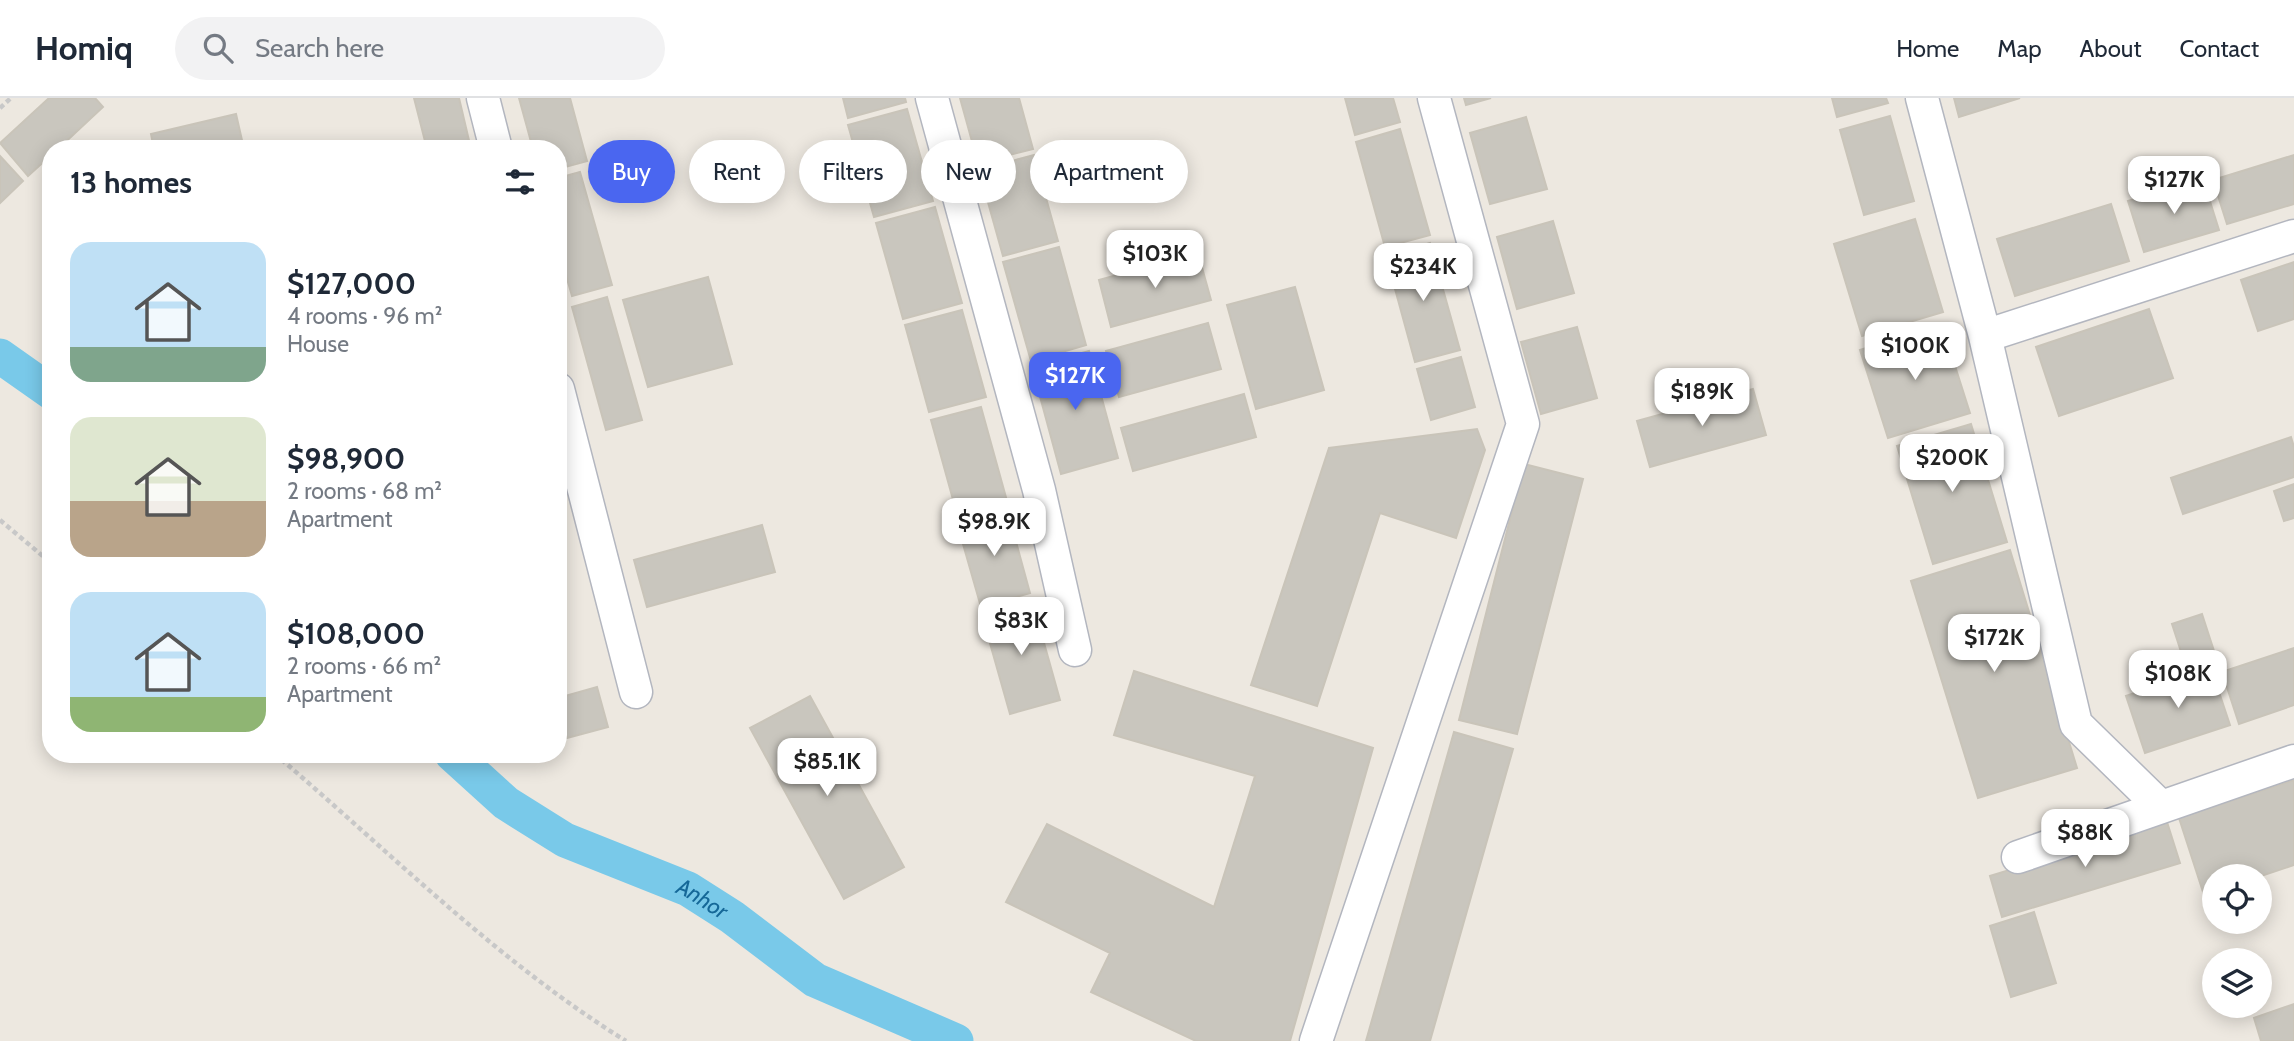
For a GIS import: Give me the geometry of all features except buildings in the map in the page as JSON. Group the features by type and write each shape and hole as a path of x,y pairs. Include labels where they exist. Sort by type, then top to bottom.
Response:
{"street":[{"path":"483,98 494,140"},
{"path":"932,98 1039,490 1074,650"},
{"path":"1316,1041 1523,424 1434,98"},
{"path":"1922,98 1985,336 2077,724 2161,807"},
{"path":"1985,336 2294,236"},
{"path":"567,424 636,692"},
{"path":"2018,857 2294,761"}],"path":[{"path":"0,108 11,98"},
{"path":"0,520 42,555"},
{"path":"285,763 458,917 582,1014 626,1041"}],"waterway":[{"name":"Anhor","path":"0,356 42,386"},
{"name":"Anhor","path":"462,763 506,803 565,840 688,889 732,917 815,980 956,1041"}]}
